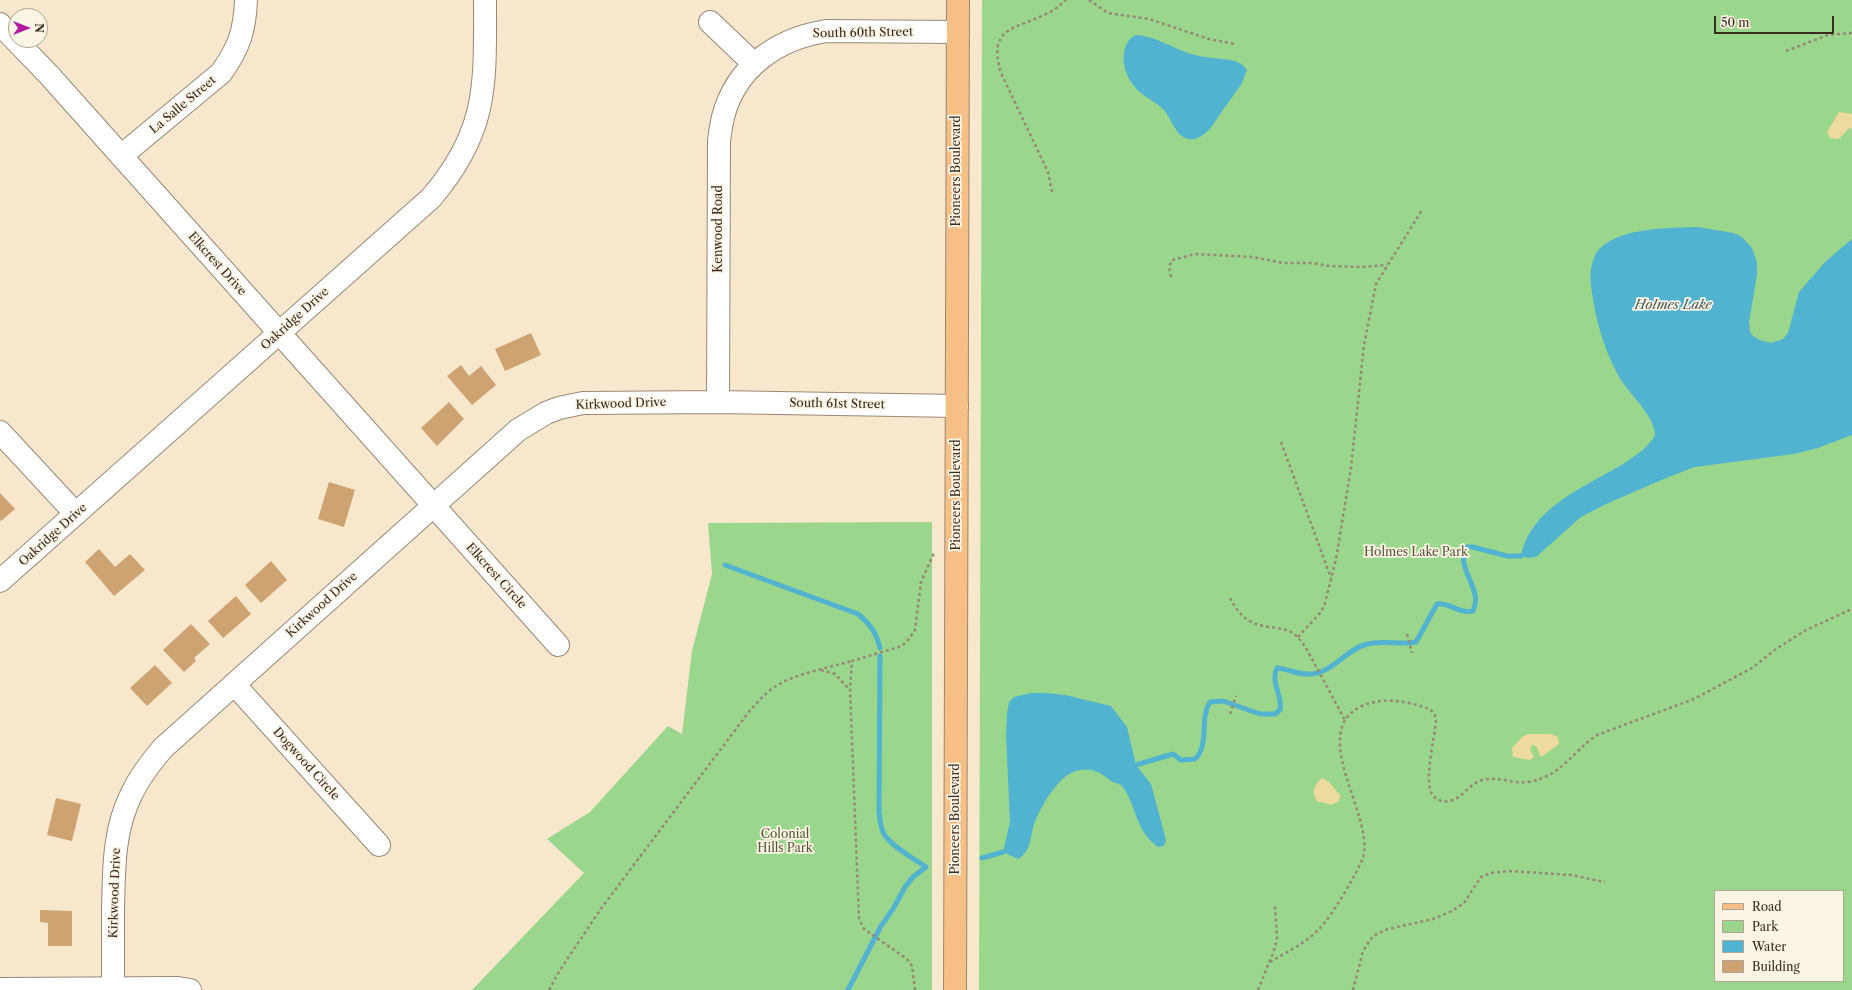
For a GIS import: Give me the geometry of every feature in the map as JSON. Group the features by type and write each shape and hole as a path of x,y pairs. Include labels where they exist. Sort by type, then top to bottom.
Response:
{"main road":[{"name":"Pioneers Boulevard","path":"956,990 958,0"}],"street":[{"name":"La Salle Street","path":"121,156 221,73 233,56 241,38 245,19 246,0"},
{"name":"Oakridge Drive","path":"0,581 431,198 447,179 463,153 475,126 482,101 485,76 485,0"},
{"path":"710,22 754,64"},
{"name":"Elkcrest Drive","path":"0,24 49,75 433,506"},
{"name":"South 60th Street","path":"754,64 766,53 783,43 806,34 826,31 958,32"},
{"name":"Kenwood Road","path":"718,402 719,142 723,117 730,99 739,82 754,64"},
{"name":"South 61st Street","path":"718,402 957,406"},
{"name":"Kirkwood Drive","path":"113,989 114,867 116,842 127,805 144,772 163,748 518,430 530,422 559,408 583,403 718,402"},
{"path":"0,432 76,514"},
{"name":"Elkcrest Circle","path":"433,506 558,646"},
{"name":"Dogwood Circle","path":"234,684 379,845"},
{"path":"0,989 178,988 190,990"}],"path":[{"path":"1052,192 1048,172 1001,73 997,58 997,48 1000,38 1006,31 1050,13 1066,0"},
{"path":"1090,0 1108,13 1149,19 1202,37 1235,44"},
{"path":"1786,51 1828,35 1852,33"},
{"path":"1298,637 1321,612 1325,603 1331,579 1352,468 1360,376 1368,319 1376,284 1422,210"},
{"path":"1171,277 1169,266 1172,260 1195,254 1253,257 1283,263 1311,263 1330,266 1363,267 1387,265"},
{"path":"1281,442 1331,579"},
{"path":"549,990 560,970 600,910 751,709 764,694 776,685 902,646 909,639 915,630 921,582 934,553"},
{"path":"1230,598 1236,610 1250,622 1265,627 1285,630 1298,637 1306,648 1345,720"},
{"path":"1270,962 1320,929 1329,917 1363,858 1365,850 1363,830 1340,751 1341,730 1345,720 1353,710 1378,701 1389,700 1430,709 1436,722 1430,768 1430,790 1434,798 1442,801 1450,801 1475,783 1484,780 1526,782 1550,776 1561,769 1586,742 1597,735 1694,699 1752,668 1776,649 1806,630 1852,609"},
{"path":"1407,634 1412,653"},
{"path":"852,662 850,689 859,919 864,929 868,933 907,959 912,966 915,990"},
{"path":"821,670 835,674 850,689"},
{"path":"1230,714 1236,696"},
{"path":"1353,990 1363,951 1372,936 1388,929 1433,919 1452,911 1464,903 1481,877 1490,873 1509,871 1571,875 1605,882"},
{"path":"1258,990 1270,962 1277,938 1275,906"}],"green space":[{"name":"Holmes Lake Park","path":"982,0 1852,0 1852,990 979,990"},
{"name":"Colonial Hills Park","path":"932,522 932,990 472,990 584,873 547,839 590,812 668,726 682,734 692,651 712,574 708,523"}],"sand":[{"path":"1839,112 1852,114 1852,129 1849,128 1839,139 1830,138 1827,132"},
{"path":"1528,734 1551,734 1558,737 1559,744 1541,757 1536,746 1532,745 1530,749 1534,757 1530,760 1513,757 1512,748 1522,737"},
{"path":"1322,778 1329,782 1340,795 1339,801 1331,805 1317,801 1314,795 1314,789"}],"water":[{"path":"1135,35 1157,40 1184,52 1195,55 1230,60 1242,65 1247,70 1242,83 1209,130 1202,136 1188,139 1179,134 1163,109 1140,93 1130,80 1125,66 1124,52 1126,46"},
{"name":"Holmes Lake","path":"1697,227 1734,233 1743,238 1752,248 1757,262 1757,275 1749,322 1750,332 1753,336 1760,340 1771,343 1783,339 1788,333 1799,292 1825,262 1852,239 1852,435 1818,448 1794,454 1695,467 1606,504 1581,517 1536,557 1528,558 1521,556 1527,539 1536,524 1548,511 1577,490 1632,458 1645,448 1655,435 1654,428 1646,413 1619,377 1603,339 1597,319 1591,283 1591,268 1594,258 1601,248 1611,240 1625,235 1656,229"},
{"path":"1031,693 1065,695 1111,706 1127,727 1136,765 1151,784 1166,840 1164,846 1158,847 1151,841 1141,828 1129,798 1120,784 1098,772 1079,770 1066,776 1052,791 1044,803 1035,821 1030,842 1023,856 1018,859 1003,852 1010,822 1006,736 1009,702 1014,697"}],"building":[{"path":"531,333 541,355 505,371 495,349"},
{"path":"461,365 469,376 481,366 496,385 472,405 447,376"},
{"path":"449,402 464,419 437,446 421,428"},
{"path":"329,482 355,490 344,527 318,519"},
{"path":"0,493 15,509 1,521 0,520"},
{"path":"99,549 115,567 130,554 145,570 114,596 85,562"},
{"path":"271,561 287,580 261,603 245,585"},
{"path":"236,596 251,614 223,638 208,621"},
{"path":"191,624 210,644 194,658 196,661 184,672 163,650"},
{"path":"155,665 172,683 147,706 130,688"},
{"path":"56,798 81,804 72,841 47,835"},
{"path":"40,910 72,911 72,946 48,946 48,923 40,922"}],"waterway":[{"path":"1136,765 1173,754 1181,760 1195,759 1200,753 1202,747 1205,716 1210,702 1223,701 1260,714 1275,714 1280,710 1280,699 1275,679 1277,668 1302,674 1318,673 1326,670 1352,651 1367,644 1379,642 1416,642 1437,604 1446,605 1463,611 1473,611 1475,595 1464,563 1466,547 1473,547 1507,556 1521,556"},
{"path":"725,565 858,614 872,629 877,637 880,648"},
{"path":"848,990 881,926 893,909 905,887 913,877 926,867 903,852 887,839 881,826 879,812 880,656"},
{"path":"982,858 1003,852"}]}
